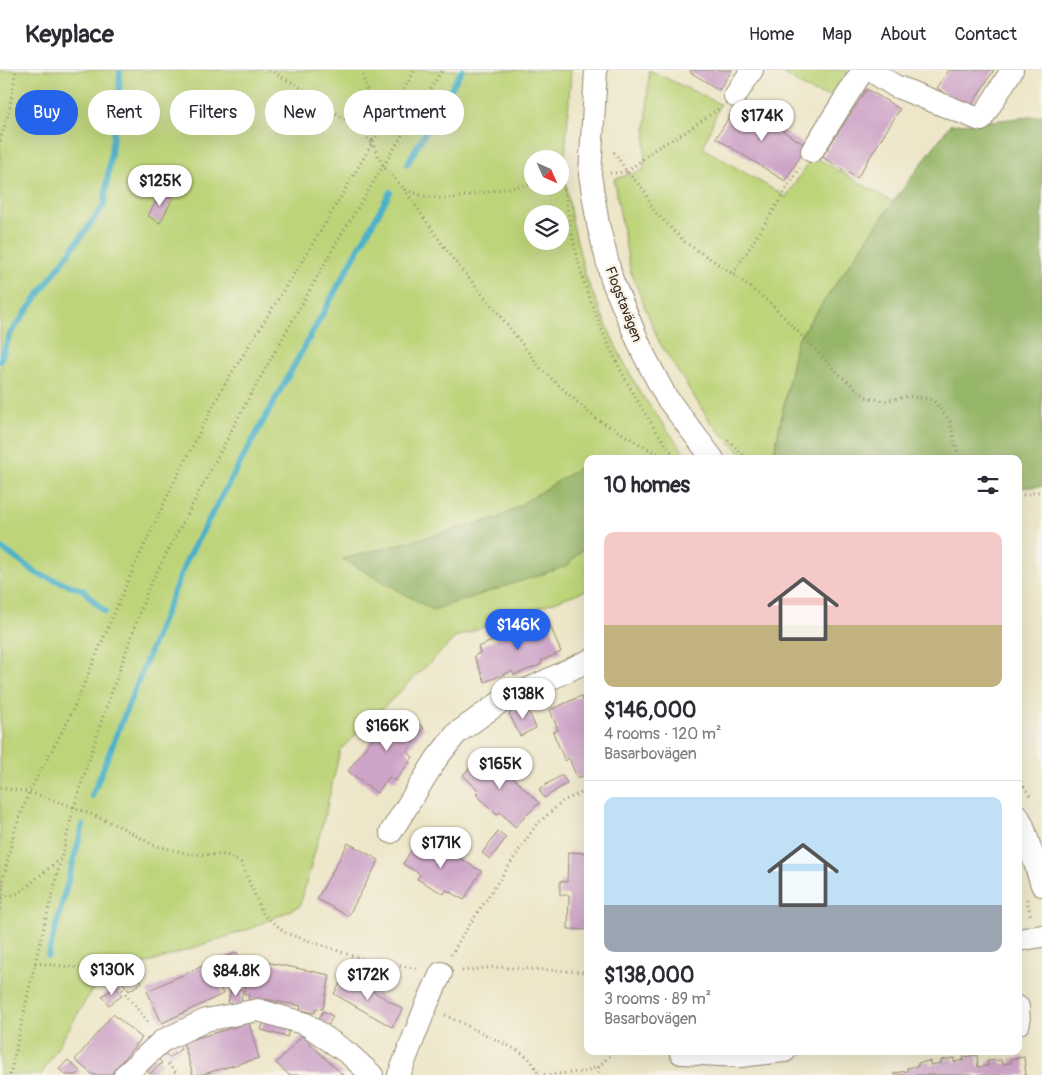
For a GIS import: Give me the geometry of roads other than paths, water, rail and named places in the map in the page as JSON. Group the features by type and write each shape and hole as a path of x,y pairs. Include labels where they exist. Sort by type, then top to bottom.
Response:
{"street":[{"name":"Flogstavägen","path":"596,70 590,175 598,224 612,280 643,353 666,397 710,455"},
{"path":"735,96 752,70"},
{"path":"812,151 864,70"},
{"path":"870,70 899,78 981,120 1012,70"},
{"path":"391,832 437,758 457,733 499,703 584,663"},
{"path":"1022,824 1042,885"},
{"path":"1022,939 1042,936"},
{"path":"399,1075 426,1006 441,974"},
{"path":"125,1075 162,1041 206,1020 258,1010 306,1024 349,1054 372,1075"},
{"path":"720,1055 749,1055"}],"waterway":[{"path":"407,164 462,70"},
{"path":"0,361 10,334 104,205 120,72"},
{"path":"92,796 187,559 390,192"},
{"path":"0,547 38,574 83,590 105,612"},
{"path":"48,956 83,825"}]}
